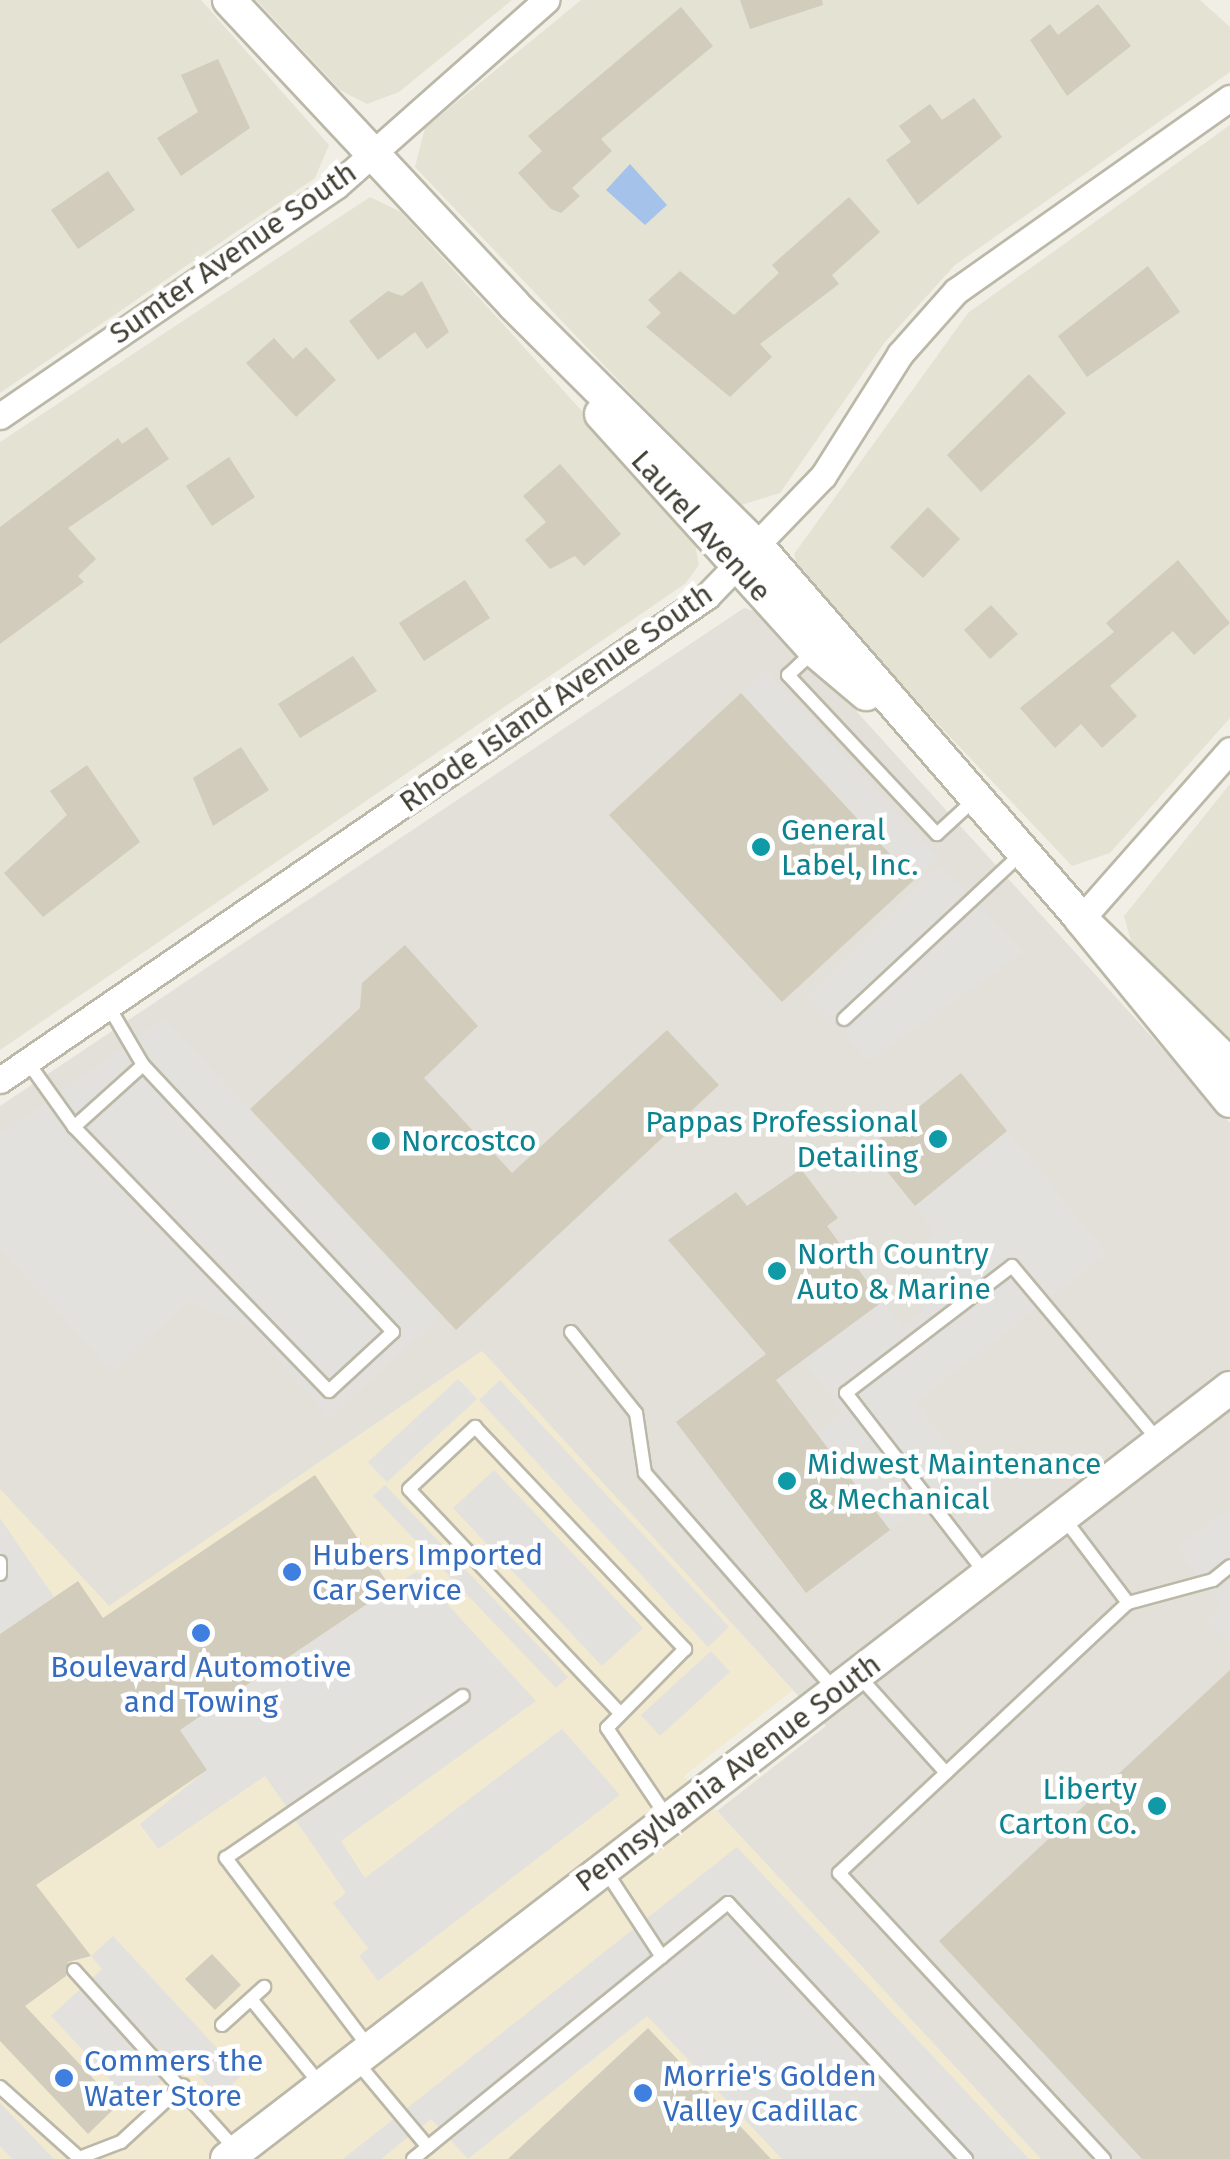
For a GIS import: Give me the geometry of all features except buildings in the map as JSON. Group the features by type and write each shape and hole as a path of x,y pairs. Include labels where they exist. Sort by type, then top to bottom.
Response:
{"street":[{"name":"Laurel Avenue","path":"228,0 1082,919 1230,1065"},
{"name":"Sumter Avenue South","path":"0,416 371,152 546,0"},
{"name":"Rhode Island Avenue South","path":"0,1080 667,626 749,558 823,476 900,354 956,291 1230,98"},
{"name":"Laurel Avenue","path":"749,558 815,651 908,729"},
{"path":"1082,919 1230,750"},
{"name":"Laurel Avenue","path":"1082,919 1230,1101"},
{"name":"Pennsylvania Avenue South","path":"232,2155 1230,1388"}],"lane":[{"path":"815,651 788,675 937,834 973,800"},
{"path":"844,1019 1022,854"},
{"path":"27,1061 74,1127 329,1390 393,1332 143,1065 109,1006"},
{"path":"74,1127 143,1065"},
{"path":"986,1574 846,1393 1012,1266 1160,1442"},
{"path":"571,1332 636,1414 645,1473 847,1683 946,1773"},
{"path":"619,1712 409,1489 475,1427 685,1650 606,1728 611,1744 668,1819"},
{"path":"1063,1516 1128,1602"},
{"path":"0,1562 0,1574"},
{"path":"1104,2159 839,1872 1128,1602 1212,1580 1230,1566"},
{"path":"428,2147 226,1858 463,1696"},
{"path":"604,1868 662,1956"},
{"path":"412,2159 728,1903 966,2159"},
{"path":"74,1970 183,2084 232,2155"},
{"path":"222,2025 264,1987"},
{"path":"251,1999 321,2085"},
{"path":"0,2087 79,2158 121,2142 183,2084"}],"shaded area":[{"path":"0,0 201,0 329,145 315,178 0,393"},
{"path":"256,0 512,0 399,92 367,104 340,90"},
{"path":"581,0 1200,0 1230,27 1230,72 955,265 885,342 780,493 738,506 415,167 425,128"},
{"path":"1230,125 1230,718 1110,853 1072,866 802,580 794,554 968,313"},
{"path":"370,197 401,212 693,533 699,565 685,584 0,1050 0,442"},
{"path":"744,608 769,615 1230,1123 1230,2159 1041,2159 717,1811 826,1726 482,1351 109,1606 0,1489 0,1106"},
{"path":"765,670 938,857 914,880 741,693"},
{"path":"1230,784 1230,1046 1131,941 1124,916"},
{"path":"939,865 1023,952 869,1060 808,996"},
{"path":"164,1018 441,1315 330,1418 247,1324 187,1302 112,1371 0,1248 0,1135"},
{"path":"1007,1131 1106,1254 915,1402 993,1502 970,1520 944,1487 890,1530 817,1433 842,1412 804,1360 882,1302 902,1328 924,1311 907,1287 937,1265 921,1244 936,1233 915,1206"},
{"path":"482,1351 793,1690 684,1776 1041,2159 0,2159 0,1489 109,1606"},
{"path":"458,1379 477,1399 387,1482 368,1462"},
{"path":"500,1380 729,1627 708,1647 479,1400"},
{"path":"494,1470 643,1628 602,1666 453,1508"},
{"path":"385,1485 568,1677 556,1688 373,1496"},
{"path":"1230,1508 1228,1642 1207,1619 1222,1605 1176,1548"},
{"path":"0,1518 54,1597 0,1634"},
{"path":"417,1571 536,1701 341,1841 365,1878 562,1729 620,1795 378,1981 359,1956 368,1948 333,1903 346,1893 265,1776 158,1849 140,1824 207,1770 180,1730"},
{"path":"711,1651 730,1672 660,1736 641,1715"},
{"path":"737,1847 1029,2159 782,2159 647,2016 468,2159 431,2119 381,2159 343,2159"},
{"path":"113,1936 242,2075 219,2097 184,2060 135,2106 51,2016 102,1969 91,1956"},
{"path":"0,2103 54,2159 12,2159 0,2146"}],"water":[{"path":"630,164 667,205 645,225 606,190"}],"place":[{"name":"General Label, Inc.","path":"761,847"},
{"name":"Pappas Professional Detailing","path":"938,1139"},
{"name":"Norcostco","path":"381,1141"},
{"name":"North Country Auto & Marine","path":"777,1271"},
{"name":"Midwest Maintenance & Mechanical","path":"787,1481"},
{"name":"Hubers Imported Car Service","path":"292,1572"},
{"name":"Boulevard Automotive and Towing","path":"201,1633"},
{"name":"Liberty Carton Co.","path":"1157,1806"},
{"name":"Commers the Water Store","path":"64,2078"},
{"name":"Morrie's Golden Valley Cadillac","path":"643,2093"}]}
